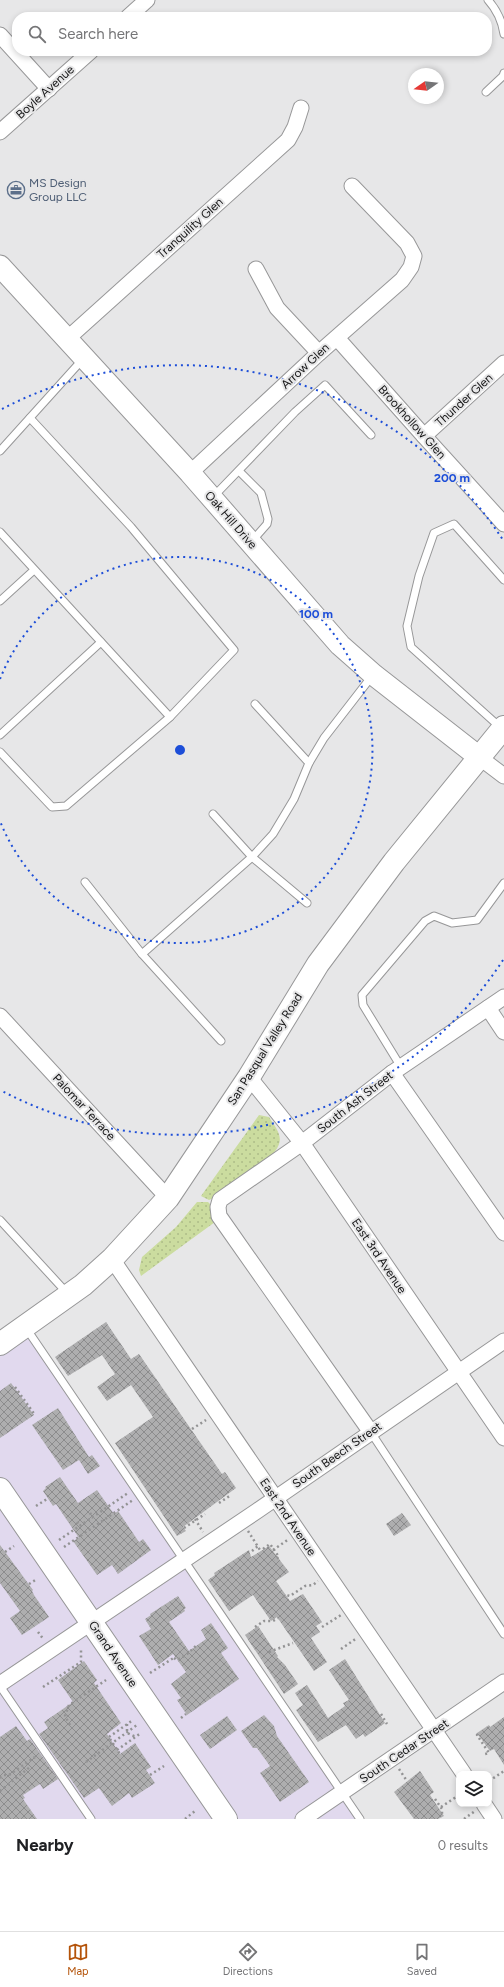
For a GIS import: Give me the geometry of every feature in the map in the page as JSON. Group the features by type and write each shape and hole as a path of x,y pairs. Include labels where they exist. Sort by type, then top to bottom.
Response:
{"main road":[{"name":"San Pasqual Valley Road","path":"0,1344 69,1296 112,1259 168,1198 249,1077 318,964 394,862 503,728"},
{"name":"Grand Avenue","path":"0,1489 226,1819"}],"street":[{"path":"134,12 147,0"},
{"path":"0,35 12,48"},
{"path":"19,56 49,88"},
{"name":"Boyle Avenue","path":"0,132 84,56"},
{"name":"Tranquility Glen","path":"67,339 288,140 295,128 301,108"},
{"name":"Arrow Glen","path":"190,473 319,353 402,280 411,267 414,256 408,242 352,186"},
{"name":"Oak Hill Drive","path":"0,267 190,473 340,645 374,675 479,757"},
{"path":"256,269 277,308 319,353"},
{"name":"Brookhollow Glen","path":"337,338 504,524"},
{"name":"Thunder Glen","path":"424,436 504,363"},
{"path":"479,757 504,776"},
{"name":"South Ash Street","path":"370,1431 219,1216 218,1207 222,1196 302,1143 397,1070 504,997"},
{"path":"488,1008 504,1032"},
{"name":"Palomar Terrace","path":"0,1016 168,1198"},
{"path":"397,1070 504,1233"},
{"name":"East 3rd Avenue","path":"249,1077 302,1143 504,1438"},
{"name":"East 2nd Avenue","path":"112,1259 462,1771"},
{"name":"South Beech Street","path":"0,1685 504,1340"},
{"name":"South Cedar Street","path":"303,1819 504,1682"},
{"path":"480,1808 494,1819"}],"lane":[{"path":"488,0 500,18 504,34"},
{"path":"486,92 499,81 504,73"},
{"path":"0,451 5,443 30,418 84,357"},
{"path":"212,498 295,412 325,385 371,435"},
{"path":"0,752 52,807 66,806 170,717 234,650 131,527 30,418"},
{"path":"239,471 262,493 268,519 267,524 250,542"},
{"path":"503,728 411,647 407,626 419,576 434,533 454,524 504,580"},
{"path":"0,532 170,717"},
{"path":"0,601 34,570"},
{"path":"0,735 100,642"},
{"path":"142,954 252,858 273,834 294,799 309,763 324,738 374,675"},
{"path":"255,704 309,763"},
{"path":"213,814 252,858 307,903"},
{"path":"85,882 142,954 221,1041"},
{"path":"397,1070 392,1052 363,1005 362,995 426,921 434,916 452,923 477,920 504,883"},
{"path":"0,1220 69,1296"},
{"path":"25,1326 360,1819"},
{"path":"370,1431 504,1634"},
{"path":"0,1685 90,1819"}],"path":[{"path":"15,1387 36,1415"},
{"path":"192,1429 208,1418"},
{"path":"59,1540 135,1488"},
{"path":"64,1547 139,1495"},
{"path":"219,1503 231,1495"},
{"path":"36,1506 47,1499"},
{"path":"90,1513 93,1518"},
{"path":"184,1528 205,1514"},
{"path":"195,1520 203,1532"},
{"path":"77,1522 80,1526"},
{"path":"248,1531 258,1546 262,1549 270,1544 279,1557 274,1560"},
{"path":"273,1550 290,1539"},
{"path":"5,1552 14,1546"},
{"path":"252,1551 258,1546"},
{"path":"29,1584 36,1579"},
{"path":"283,1597 292,1595 305,1586 313,1585 318,1581"},
{"path":"322,1627 341,1615"},
{"path":"255,1627 264,1621 273,1621 278,1618"},
{"path":"38,1632 44,1640"},
{"path":"341,1649 357,1638"},
{"path":"269,1652 293,1643"},
{"path":"150,1673 174,1657 176,1660 181,1658 197,1645"},
{"path":"43,1687 81,1662 81,1650"},
{"path":"70,1725 65,1716 69,1705 106,1680"},
{"path":"181,1718 186,1714"},
{"path":"381,1714 387,1724"},
{"path":"120,1754 109,1738 133,1720"},
{"path":"126,1733 127,1724"},
{"path":"86,1762 137,1726"},
{"path":"126,1733 136,1737"},
{"path":"117,1750 141,1733"},
{"path":"478,1734 477,1735 489,1753 486,1754"},
{"path":"0,1778 9,1774 35,1757"},
{"path":"150,1775 164,1766"},
{"path":"0,1791 30,1767"},
{"path":"399,1769 407,1780"},
{"path":"492,1779 504,1771"},
{"path":"9,1774 13,1780"},
{"path":"440,1807 456,1797"},
{"path":"435,1799 440,1807 442,1815"},
{"path":"464,1819 480,1808"},
{"path":"185,1819 195,1811"}],"shaded area":[{"path":"25,1326 360,1819 0,1819 0,1343"}],"green space":[{"path":"259,1115 269,1117 278,1131 280,1139 277,1149 273,1154 221,1190 214,1198 209,1200 201,1196"},
{"path":"197,1202 208,1202 212,1206 215,1222 141,1276 139,1270 142,1257 176,1227"}],"building":[{"path":"106,1322 131,1359 139,1354 222,1474 225,1472 236,1488 183,1527 186,1531 177,1536 115,1443 153,1417 131,1385 107,1401 97,1387 115,1374 102,1355 68,1376 55,1357"},
{"path":"11,1383 34,1415 0,1438 0,1391"},
{"path":"58,1408 89,1457 92,1455 100,1466 88,1474 79,1460 63,1470 32,1425"},
{"path":"60,1477 78,1503 97,1490 114,1514 118,1511 139,1542 143,1539 151,1550 118,1574 112,1565 97,1575 73,1541 79,1538 56,1504 53,1506 43,1491 46,1488 45,1487"},
{"path":"402,1513 411,1525 394,1536 386,1524"},
{"path":"0,1545 33,1590 34,1595 49,1617 22,1635 10,1618 20,1611 0,1583"},
{"path":"269,1546 289,1572 276,1581 290,1601 303,1594 322,1622 316,1626 320,1632 311,1638 327,1662 314,1671 277,1617 271,1621 253,1595 229,1611 208,1580 215,1575 214,1573 249,1550 251,1557"},
{"path":"178,1596 186,1608 184,1609 185,1611 169,1622 189,1651 206,1639 201,1630 211,1623 228,1648 221,1653 239,1679 187,1715 177,1700 181,1698 171,1684 186,1672 173,1654 158,1665 139,1636 151,1629 145,1619 151,1615 150,1614"},
{"path":"258,1626 278,1656 277,1657 285,1665 298,1684 284,1694 245,1635"},
{"path":"345,1659 385,1723 365,1737 363,1734 356,1739 346,1725 318,1742 296,1710 303,1705 295,1693 307,1685 328,1718 345,1706 343,1703 349,1700 329,1670"},
{"path":"84,1661 97,1680 94,1683 121,1723 107,1734 120,1754 135,1743 151,1767 146,1770 155,1783 132,1798 129,1793 112,1806 99,1788 84,1798 39,1734 48,1728 44,1722 73,1702 58,1680"},
{"path":"264,1715 274,1726 277,1736 309,1782 280,1802 260,1773 270,1766 257,1748 253,1748 241,1731"},
{"path":"227,1716 237,1730 210,1749 200,1735"},
{"path":"504,1717 504,1765 494,1749 490,1751 477,1733 489,1725 490,1727"},
{"path":"16,1726 27,1741 30,1739 58,1779 43,1789 40,1784 23,1795 25,1798 23,1799 37,1819 0,1819 0,1737"},
{"path":"420,1771 434,1792 430,1795 444,1816 438,1819 414,1819 394,1792"}],"place":[{"name":"MS Design Group LLC","path":"16,190"}]}
